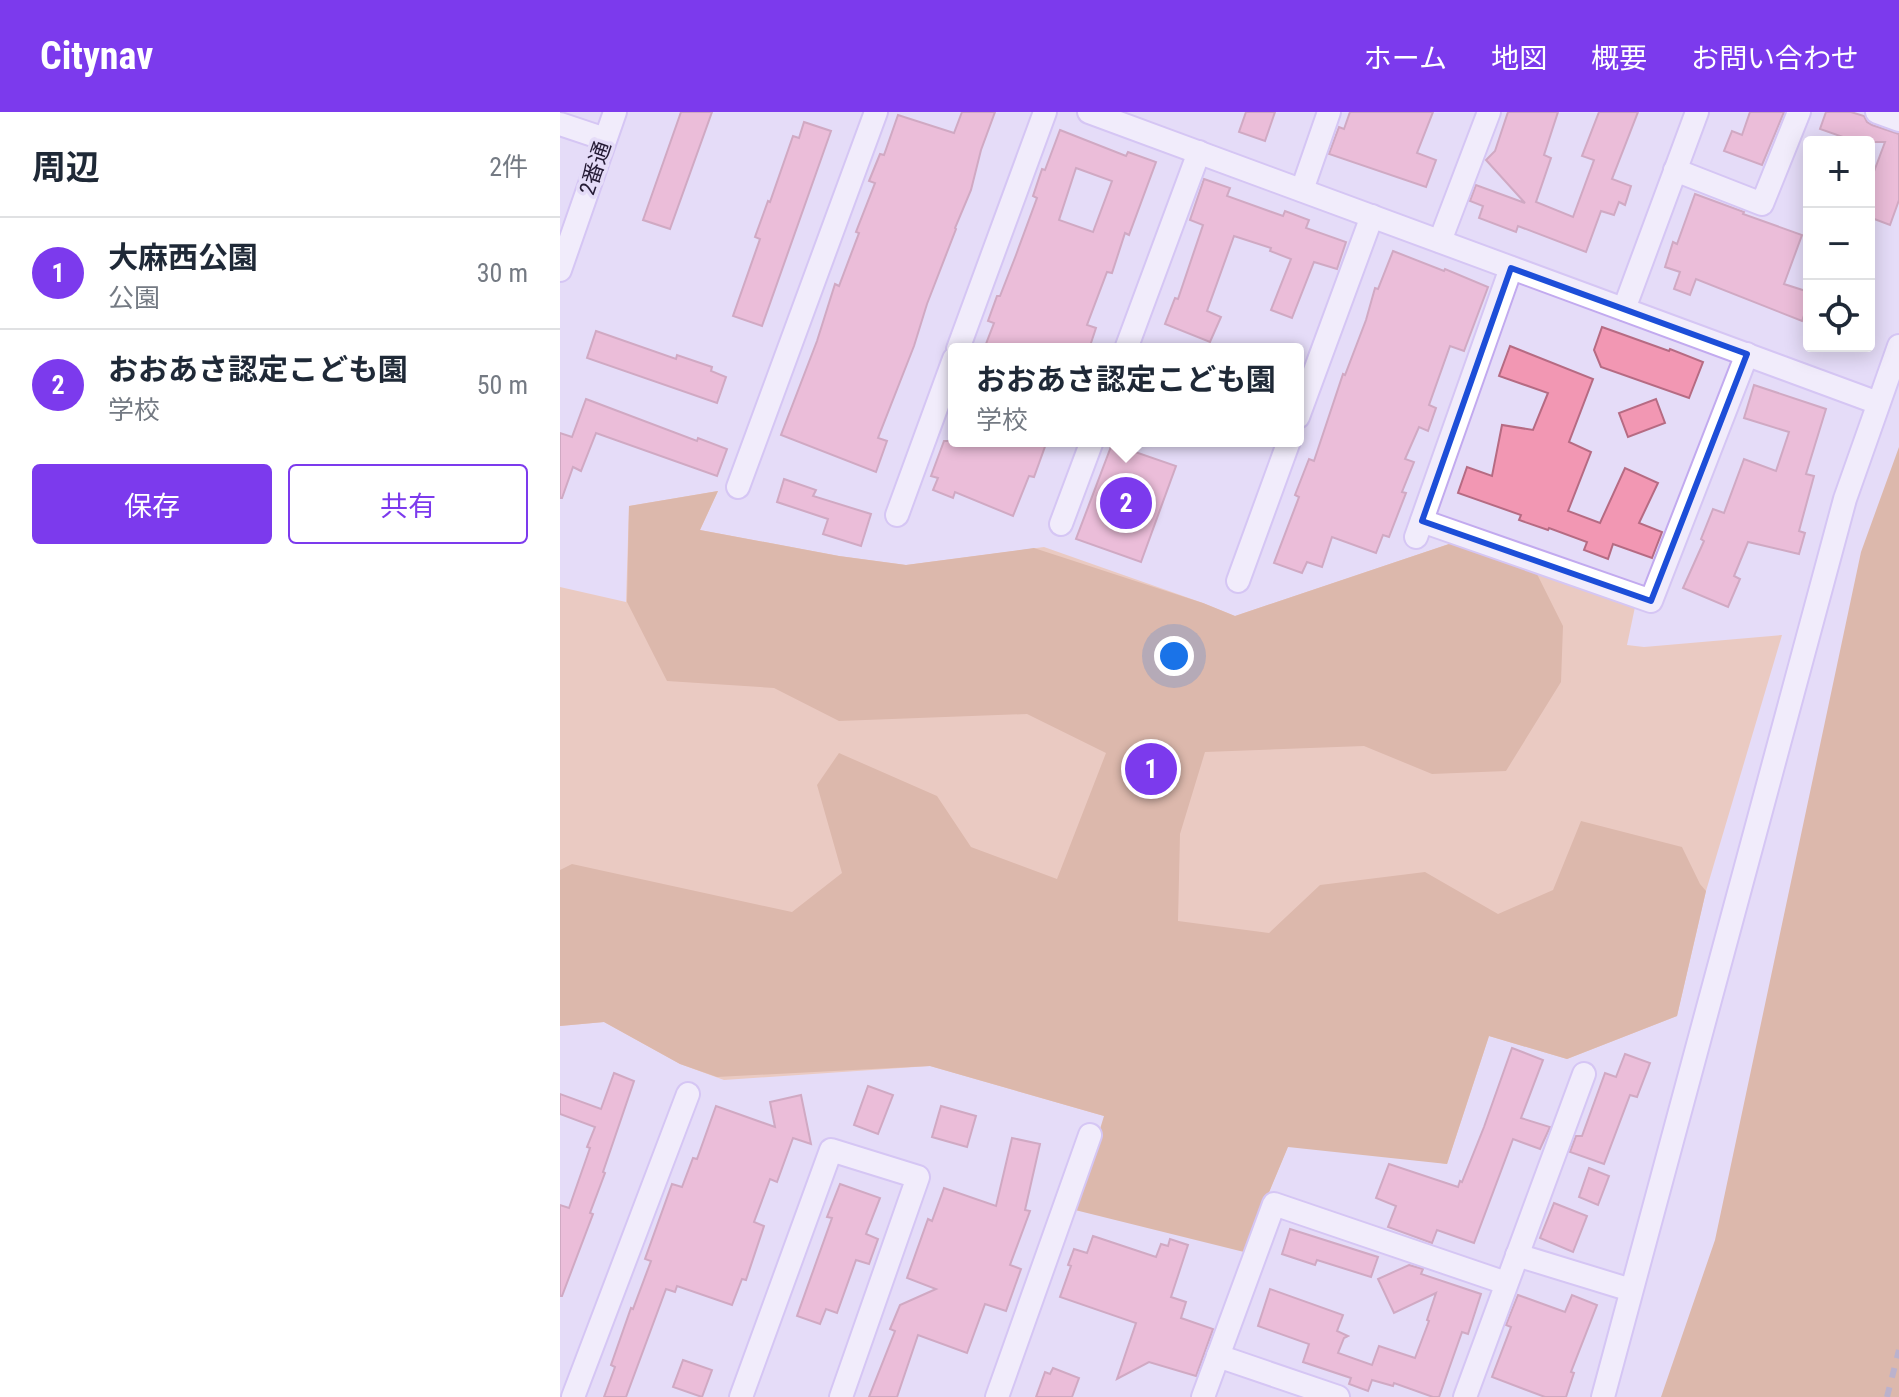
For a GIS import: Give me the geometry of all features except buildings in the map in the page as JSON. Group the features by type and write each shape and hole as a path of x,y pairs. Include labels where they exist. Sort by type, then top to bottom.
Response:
{"street":[{"name":"2番通","path":"560,270 615,112"},
{"path":"738,487 771,371 858,134 876,112"},
{"path":"960,343 1045,112"},
{"path":"1089,112 1878,403"},
{"path":"1302,190 1329,112"},
{"path":"1440,241 1489,112"},
{"path":"1624,309 1697,112"},
{"path":"1675,170 1762,204 1799,112"},
{"path":"1877,112 1899,120"},
{"path":"560,124 605,139"},
{"path":"1128,343 1199,152"},
{"path":"1304,401 1372,216"},
{"path":"1511,268 1419,529 1651,601 1747,354"},
{"path":"1603,1397 1841,514 1899,346"},
{"path":"897,515 948,375"},
{"path":"1061,524 1090,447"},
{"path":"1238,581 1287,447"},
{"path":"1465,1397 1584,1074"},
{"path":"573,1397 688,1094"},
{"path":"997,1397 1090,1135"},
{"path":"741,1397 831,1150 918,1177 841,1397"},
{"path":"1203,1397 1274,1204 1506,1283"},
{"path":"1517,1255 1631,1290"},
{"path":"1218,1356 1338,1397"}],"highlighted area":[{"path":"1511,268 1747,354 1651,601 1422,521"}],"shaded area":[{"path":"1899,447 1899,1397 1661,1397 1715,1240 1861,552"},
{"path":"718,491 700,530 906,565 1044,547 1235,616 1455,542 1635,607 1627,645 1644,647 1782,635 1706,891 1677,1016 1567,1059 1489,1036 1447,1164 1291,1139 1244,1252 1104,1116 930,1066 724,1080 680,1064 604,1022 560,1026 560,587 626,602 629,506"},
{"path":"718,491 700,530 906,565 1034,548 1235,616 1455,542 1536,572 1563,626 1561,682 1506,771 1432,774 1364,746 1205,752 1180,834 1178,921 1269,933 1320,885 1425,872 1498,914 1553,890 1581,821 1682,847 1706,891 1677,1016 1567,1059 1489,1036 1447,1164 1288,1147 1244,1252 1075,1210 1104,1116 930,1066 717,1077 680,1064 604,1022 560,1026 560,870 572,864 792,912 842,873 817,785 839,753 937,796 971,847 1057,879 1106,753 1027,714 839,721 774,688 667,681 627,602 629,506"}],"railway":[{"path":"1887,1397 1899,1350"}],"place":[{"name":"おおあさ認定こども園","path":"1126,503"},
{"name":"大麻西公園","path":"1151,769"}]}
